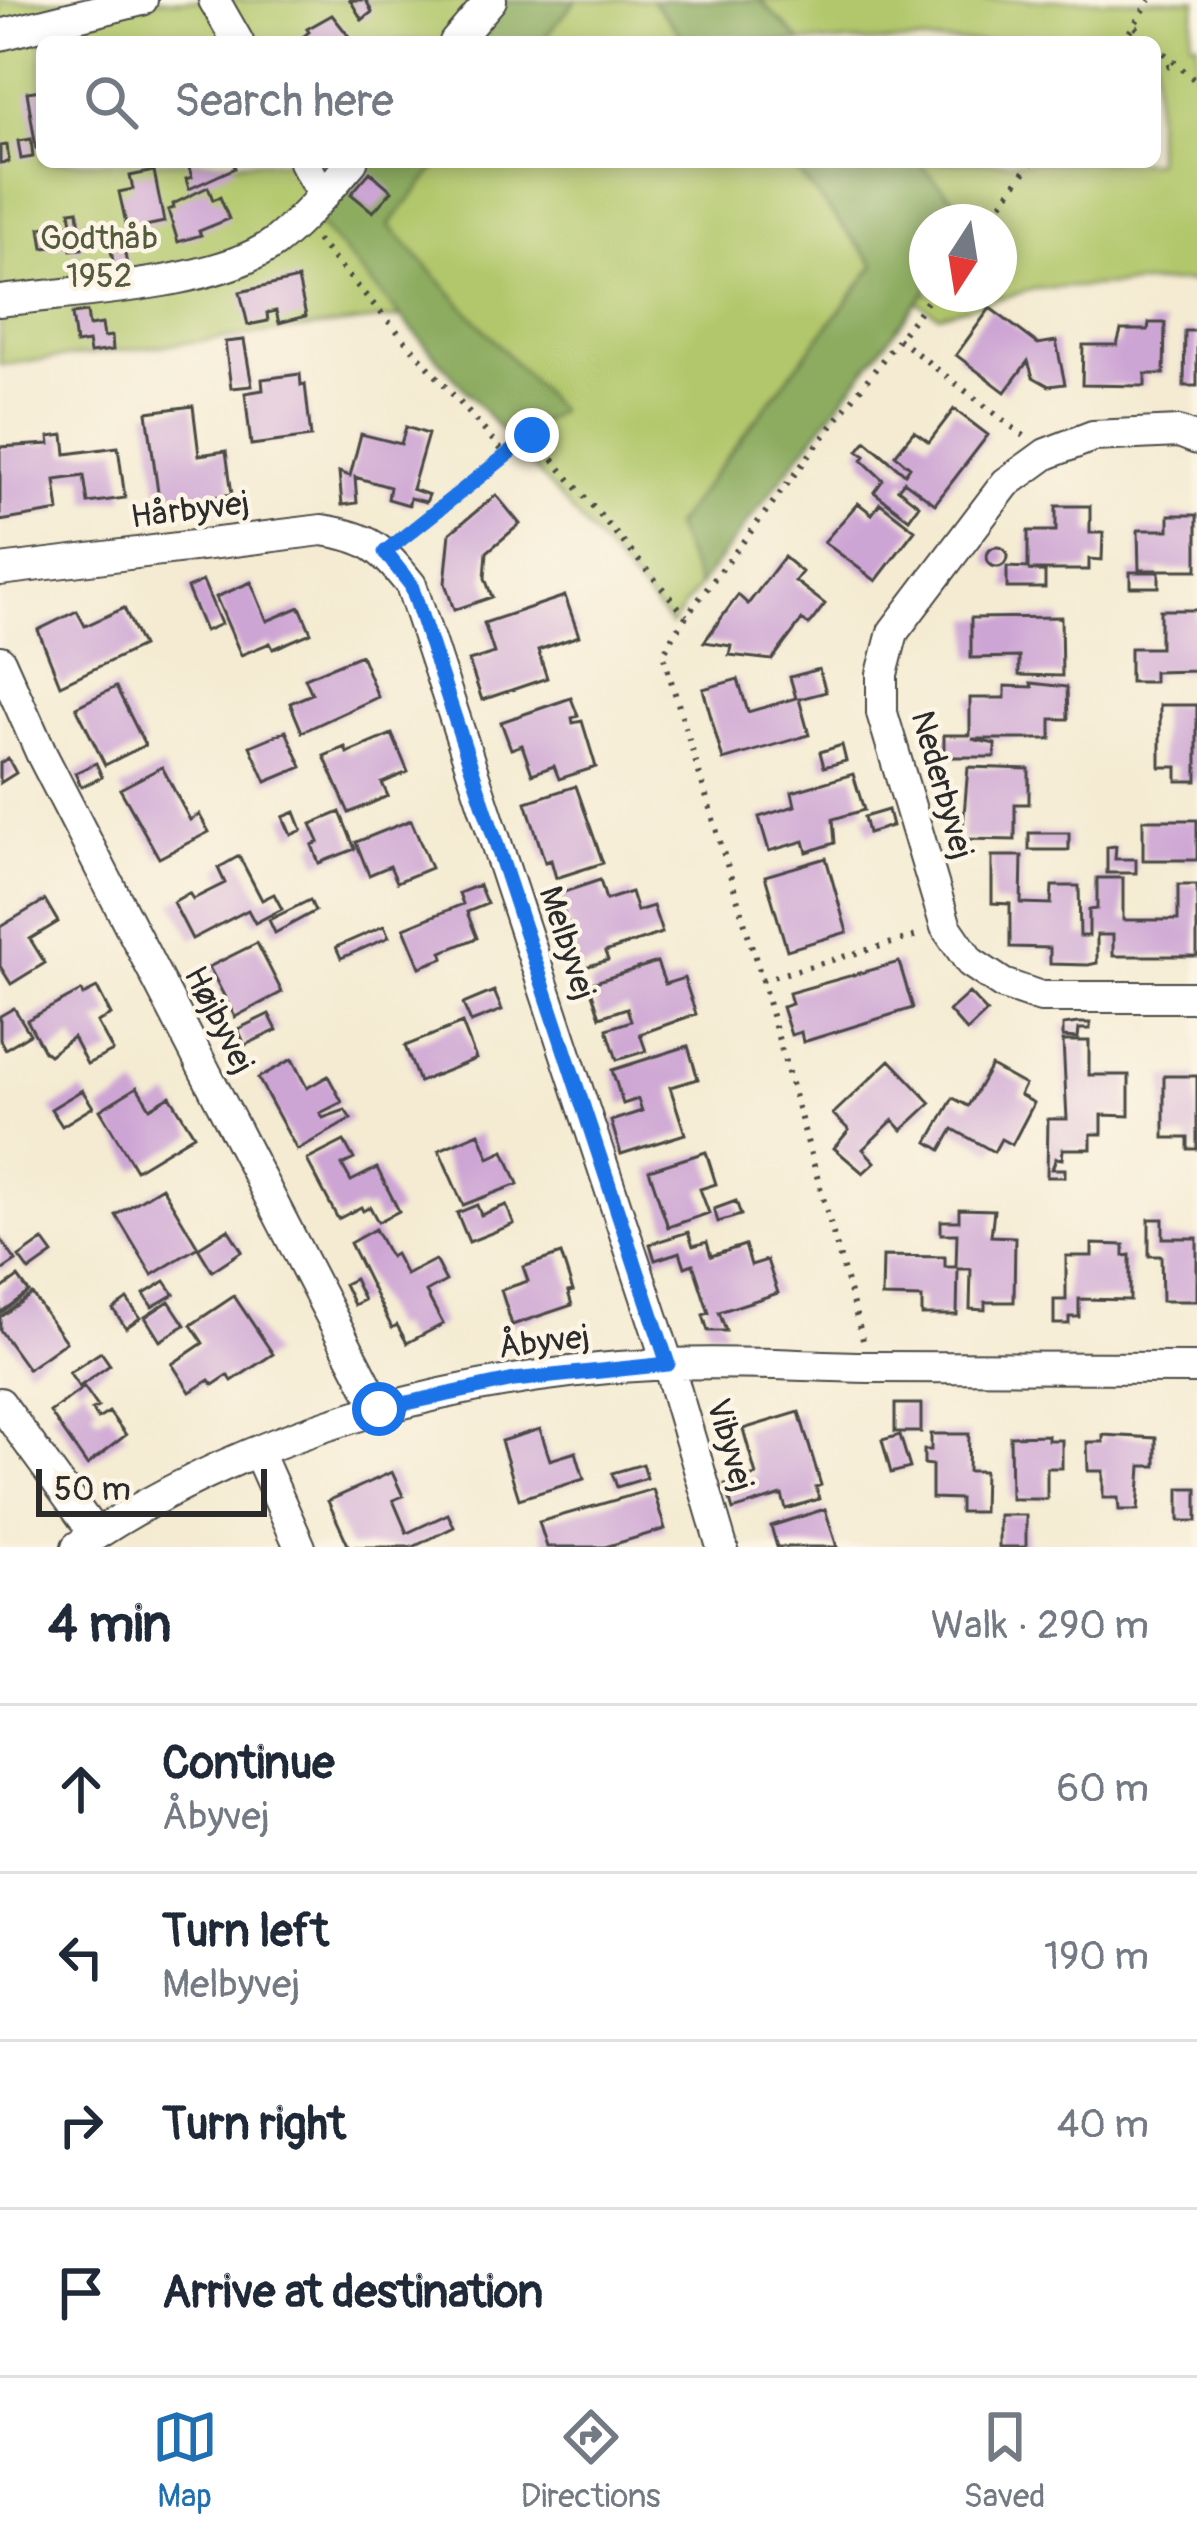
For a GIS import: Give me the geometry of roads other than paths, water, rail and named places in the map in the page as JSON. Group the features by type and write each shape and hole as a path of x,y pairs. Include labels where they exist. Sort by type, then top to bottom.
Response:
{"street":[{"path":"0,35 142,0"},
{"path":"214,0 235,36"},
{"path":"460,36 491,0"},
{"path":"305,168 312,207"},
{"path":"0,301 196,274 272,244 347,168"},
{"name":"Nederbyvej","path":"1197,439 1179,432 1093,436 1046,454 1006,482 893,632 882,674 882,713 946,928 970,962 1003,984 1042,998 1197,997"},
{"name":"Hårbyvej","path":"0,570 322,530 358,535 385,552"},
{"name":"Melbyvej","path":"385,552 411,585 668,1364"},
{"name":"Højbyvej","path":"0,661 42,755 379,1409"},
{"name":"Åbyvej","path":"86,1541 164,1493 258,1452 379,1409 514,1380 668,1364 1197,1368"},
{"name":"Vibyvej","path":"668,1364 722,1547"},
{"path":"0,1403 86,1541"},
{"path":"258,1452 300,1547"}],"park label":[{"name":"Godthåb 1952","path":"99,257"}]}
